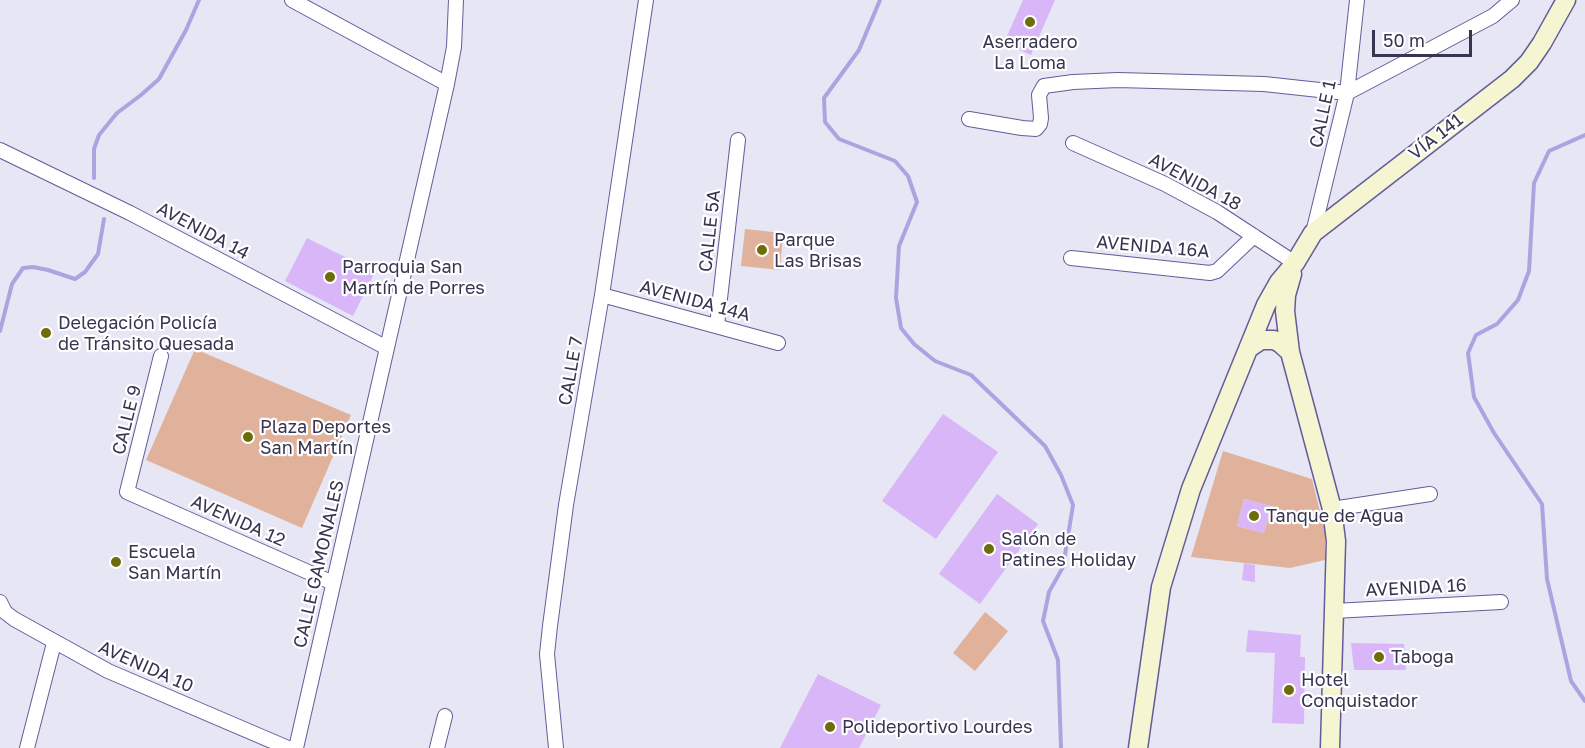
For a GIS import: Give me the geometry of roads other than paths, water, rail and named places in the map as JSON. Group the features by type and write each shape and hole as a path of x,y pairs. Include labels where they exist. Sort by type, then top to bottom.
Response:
{"main road":[{"name":"VÍA 141","path":"1294,263 1313,233 1512,79 1529,62 1542,43 1566,0"},
{"path":"1138,748 1161,587 1191,489 1266,305 1279,282 1294,263"},
{"path":"1294,263 1286,295 1285,311 1290,352 1332,509 1336,541 1330,748"},
{"path":"1249,348 1267,339 1281,343 1290,352"}],"street":[{"path":"292,0 447,84"},
{"name":"CALLE GAMONALES","path":"296,748 447,84 454,47 456,0"},
{"name":"CALLE 7","path":"556,748 547,654 549,626 646,0"},
{"name":"CALLE 1","path":"1313,233 1347,93 1357,0"},
{"path":"969,118 1035,129 1040,124 1039,95 1044,86 1072,82 1118,80 1264,84 1347,93 1493,16 1512,0"},
{"name":"CALLE 5A","path":"717,325 738,140"},
{"name":"AVENIDA 18","path":"1073,143 1165,184 1217,212 1294,263"},
{"name":"AVENIDA 14","path":"0,150 130,213 387,348"},
{"name":"AVENIDA 16A","path":"1071,258 1210,273 1217,271 1254,236"},
{"name":"AVENIDA 14A","path":"602,295 778,343"},
{"name":"CALLE 9","path":"128,492 161,356"},
{"name":"AVENIDA 12","path":"128,492 333,583"},
{"path":"1332,509 1430,494"},
{"name":"AVENIDA 10","path":"0,602 5,612 14,619 108,671 288,748"},
{"name":"AVENIDA 16","path":"1334,611 1501,602"},
{"path":"27,748 54,643"},
{"path":"437,748 445,716"}],"waterway":[{"path":"94,178 94,149 99,135 117,113 159,79 186,30 199,0"},
{"path":"880,0 859,50 824,98 825,122 839,139 895,161 908,176 917,202 899,246 896,298 901,328 914,344 935,361 971,375 1045,446 1061,475 1073,505 1063,567 1049,592 1043,621 1058,660 1061,748"},
{"path":"1585,135 1549,151 1534,183 1529,271 1518,300 1497,324 1476,335 1468,353 1474,397 1494,433 1542,504 1547,579 1571,681 1585,701"},
{"path":"0,331 12,284 23,268 48,270 75,279 85,272 98,254 104,219"}],"place":[{"name":"Aserradero La Loma","path":"1030,22"},
{"name":"Parque Las Brisas","path":"762,250"},
{"name":"Parroquia San Martín de Porres","path":"330,277"},
{"name":"Delegación Policía de Tránsito Quesada","path":"46,333"},
{"name":"Plaza Deportes San Martín","path":"248,437"},
{"name":"Tanque de Agua","path":"1254,516"},
{"name":"Salón de Patines Holiday","path":"989,549"},
{"name":"Escuela San Martín","path":"116,562"},
{"name":"Taboga","path":"1379,657"},
{"name":"Hotel Conquistador","path":"1289,690"},
{"name":"Polideportivo Lourdes","path":"830,727"}]}
